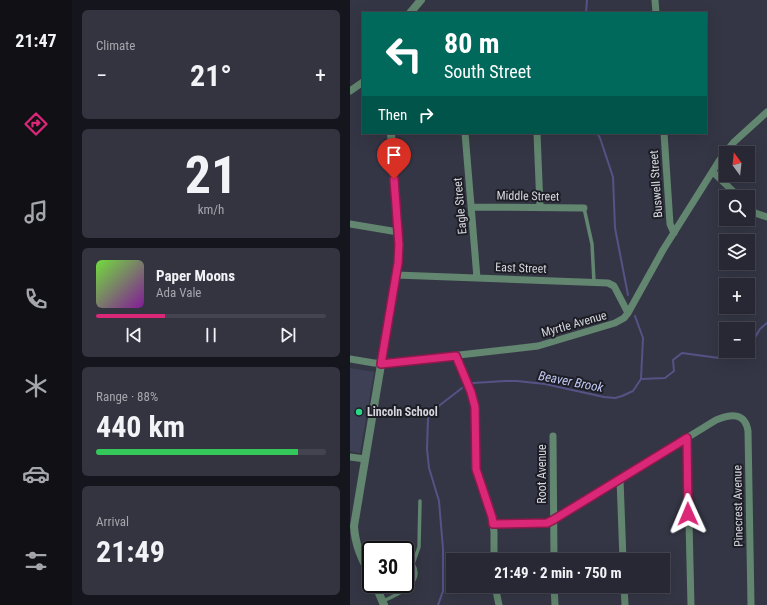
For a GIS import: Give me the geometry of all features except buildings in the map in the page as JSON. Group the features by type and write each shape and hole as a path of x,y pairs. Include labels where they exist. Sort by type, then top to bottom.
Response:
{"street":[{"path":"411,12 421,0"},
{"path":"655,0 656,12"},
{"path":"350,91 362,83"},
{"name":"Myrtle Avenue","path":"350,359 381,364 538,346 615,324 624,318 628,313 674,233 719,161 734,142 767,112"},
{"path":"362,558 353,541 354,526 399,252 391,134"},
{"name":"Eagle Street","path":"465,134 477,278"},
{"path":"537,134 540,207"},
{"name":"Buswell Street","path":"664,134 670,224 674,233"},
{"path":"713,172 732,190"},
{"name":"Middle Street","path":"471,207 584,208"},
{"path":"755,213 767,217"},
{"path":"350,224 398,232"},
{"name":"East Street","path":"396,275 608,283 614,286 628,313"},
{"path":"456,356 471,392 475,407 476,469 492,517 494,553"},
{"name":"Pinecrest Avenue","path":"687,438 724,416 734,415 745,421 748,431 751,605"},
{"name":"Root Avenue","path":"553,436 554,553"},
{"path":"493,524 547,523 687,438"},
{"path":"687,438 690,605"},
{"path":"350,456 365,459"},
{"path":"620,479 623,553"},
{"path":"379,593 384,603"},
{"path":"497,593 499,605"},
{"path":"554,593 555,605"},
{"path":"624,593 625,605"}],"lane":[{"path":"584,208 592,244 594,282"},
{"path":"414,561 419,547 420,501"},
{"path":"414,566 416,570 414,580"},
{"path":"384,603 401,593"}],"shaded area":[{"name":"Lincoln School","path":"350,368 374,372 360,453 350,451"}],"waterway":[{"name":"Beaver Brook","path":"586,12 587,0"},
{"name":"Beaver Brook","path":"598,134 613,177 615,228 628,295"},
{"name":"Beaver Brook","path":"473,383 517,381 545,384 604,397 615,398 622,396 633,391 641,379 643,338 635,316"},
{"path":"755,338 760,329 767,323"},
{"path":"641,379 665,378 674,371 673,360 682,353 719,358"},
{"name":"Beaver Brook","path":"438,605 443,591 443,549 439,501 429,468 427,449 428,418 440,405 462,388"}],"place":[{"name":"Lincoln School","path":"359,412"}],"route":[{"path":"394,179 399,245 398,263 381,364 456,356 471,392 475,407 476,469 493,524 547,523 687,438 688,514"}]}
